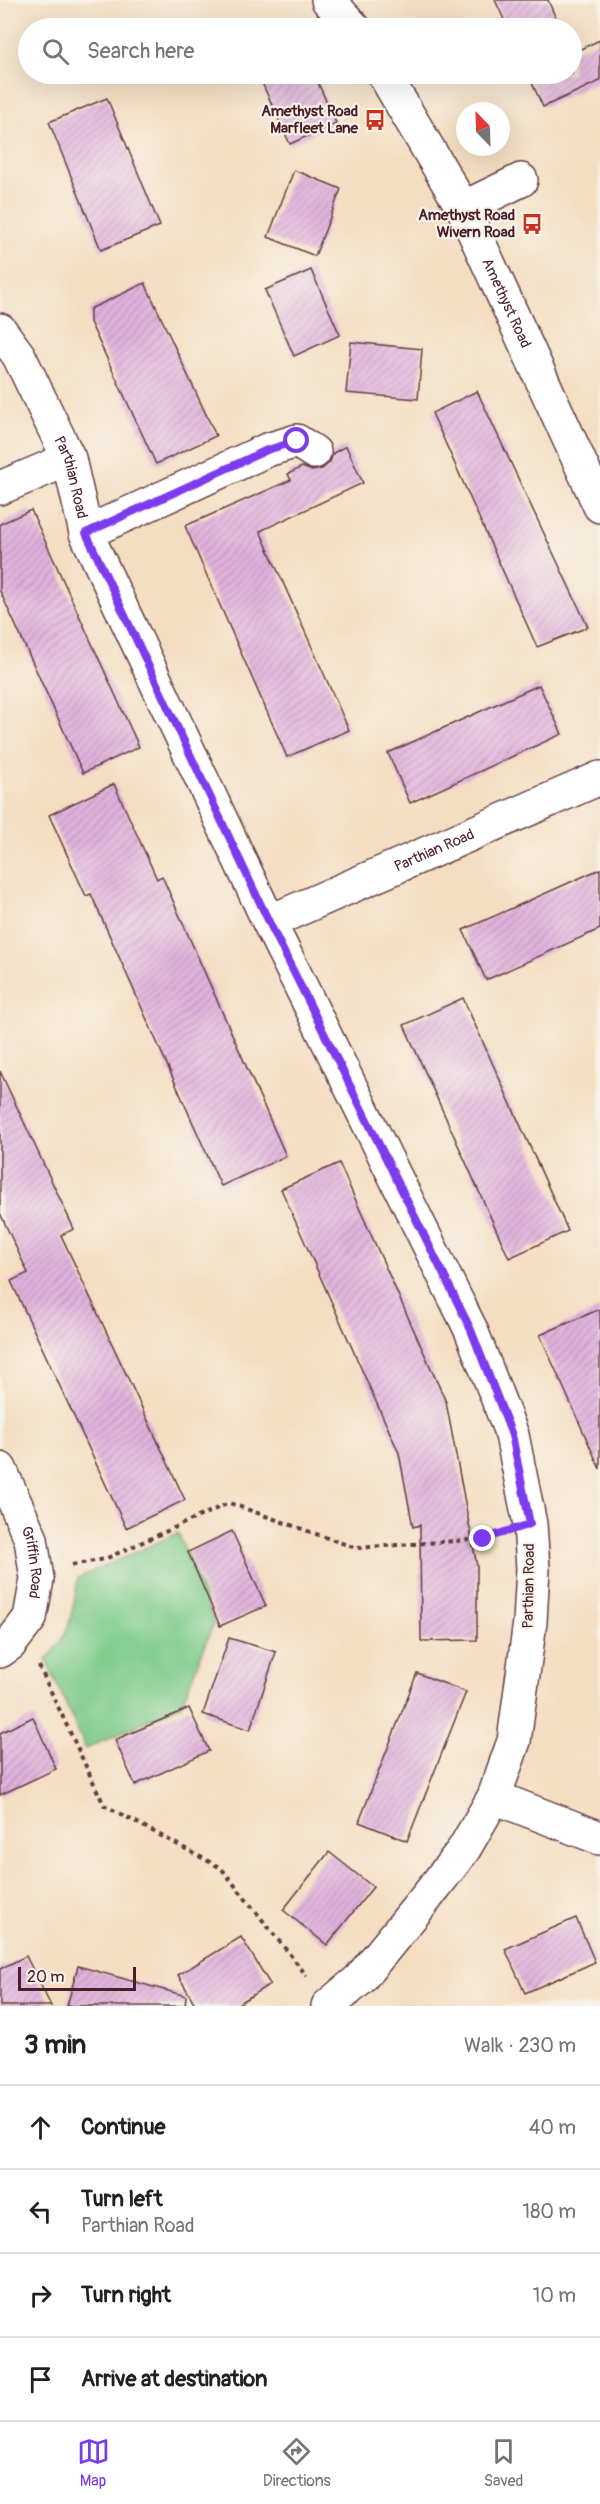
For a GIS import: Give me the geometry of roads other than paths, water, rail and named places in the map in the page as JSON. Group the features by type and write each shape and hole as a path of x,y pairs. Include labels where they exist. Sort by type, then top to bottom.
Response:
{"street":[{"path":"328,0 345,18"},
{"name":"Amethyst Road","path":"390,84 463,208 600,506"},
{"path":"463,208 521,180"},
{"name":"Parthian Road","path":"0,330 18,356 69,459 86,533 269,922 471,1330 512,1435 530,1524 532,1568 530,1622 514,1741 494,1797 464,1849 426,1898 359,1980 329,2005"},
{"path":"86,533 267,450 297,441 314,452"},
{"path":"0,488 69,459"},
{"name":"Parthian Road","path":"269,922 600,778"},
{"name":"Griffin Road","path":"0,1469 31,1539 37,1579 30,1618 10,1644 2,1650"},
{"path":"494,1797 600,1838"}],"place":[{"name":"Amethyst Road Marfleet Lane","path":"375,120"},
{"name":"Amethyst Road Wivern Road","path":"532,224"}]}
